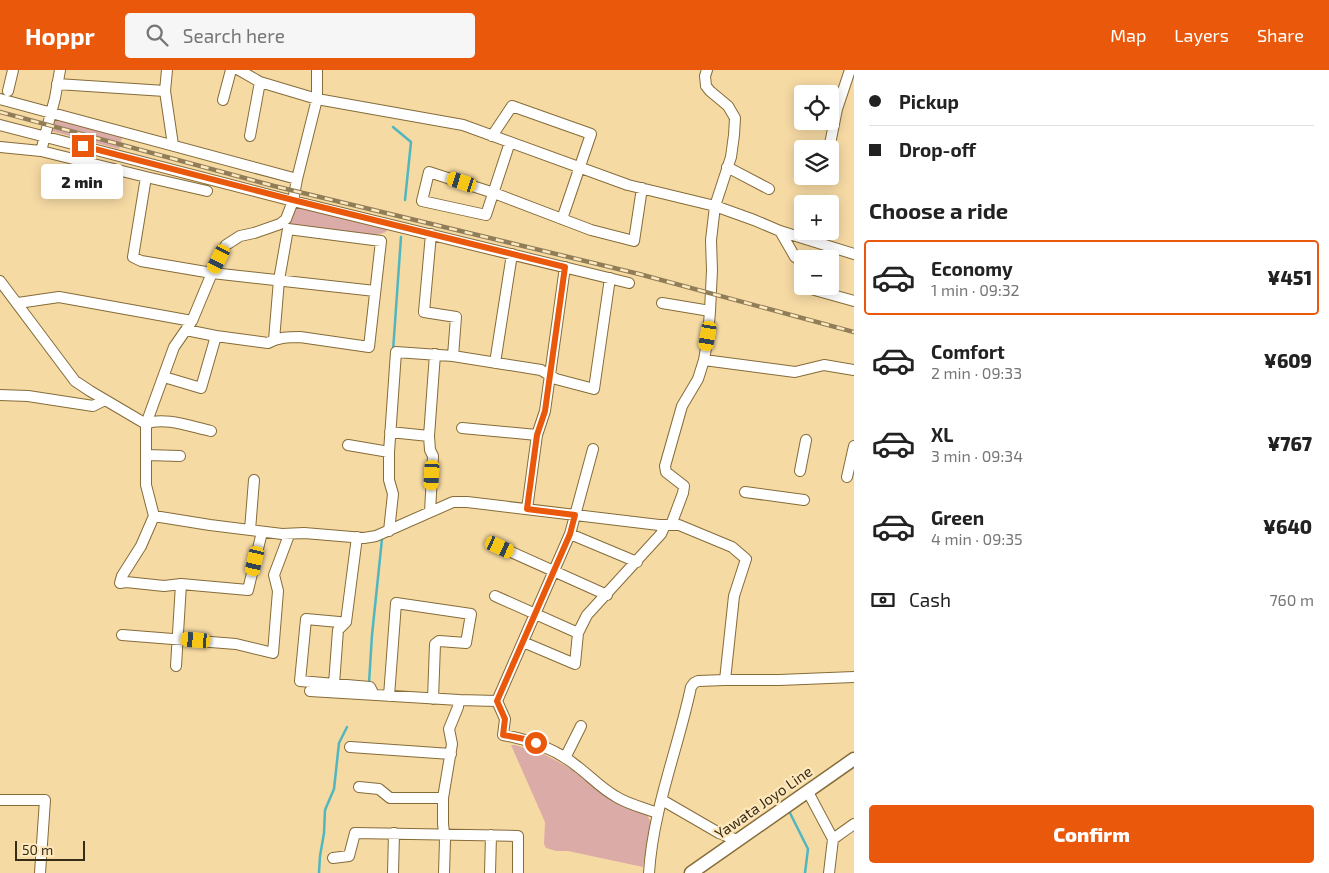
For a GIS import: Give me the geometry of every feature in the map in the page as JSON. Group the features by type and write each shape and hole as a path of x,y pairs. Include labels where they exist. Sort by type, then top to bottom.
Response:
{"main road":[{"name":"Yawata Joyo Line","path":"692,873 854,759"}],"street":[{"path":"8,91 13,70"},
{"path":"41,152 60,70"},
{"path":"168,70 166,91 173,145"},
{"path":"223,100 231,70"},
{"path":"239,70 260,82 317,99 463,125 628,185 715,206 780,231 854,254"},
{"path":"274,340 284,227 293,200 317,99 317,70"},
{"path":"523,642 575,664 578,633 588,615 661,534 668,525 683,493 684,486 666,472 665,466 682,406 698,379 704,360 710,311 711,240 715,206 731,157 735,118 728,106 710,92 706,86 705,76 707,70"},
{"path":"831,140 837,109 850,70"},
{"path":"250,136 260,82"},
{"path":"57,84 166,91"},
{"path":"0,99 297,179"},
{"path":"492,136 512,106 591,134 562,219"},
{"path":"0,124 293,200 629,283"},
{"path":"510,142 494,193 486,215 422,201 429,172 494,193 591,230 634,241 642,188"},
{"path":"0,147 41,152 206,191"},
{"path":"728,167 769,189"},
{"path":"146,177 133,256 141,261 212,273 375,291"},
{"path":"18,304 59,297 189,325 216,336 268,343 274,340 300,337 369,347 381,241 284,227 240,236 226,245 189,325 174,347 146,424 146,484 154,516 141,546 122,576 120,583 164,586 181,584 248,590 262,532"},
{"path":"780,231 794,255"},
{"path":"431,234 424,312 456,317 453,356"},
{"path":"495,363 512,254"},
{"path":"527,509 537,435 545,411 565,267"},
{"path":"389,530 393,494 389,480 389,452 396,352 453,356 541,370 556,379 594,389 610,278"},
{"path":"0,281 76,381 146,424"},
{"path":"831,295 854,301"},
{"path":"662,304 710,311"},
{"path":"164,378 201,388 216,336"},
{"path":"430,512 433,456 430,450 429,436 435,354"},
{"path":"704,360 795,372 824,365 854,370"},
{"path":"0,395 28,396 94,406 105,400"},
{"path":"146,424 152,421 170,421 211,431"},
{"path":"462,428 537,435"},
{"path":"390,432 429,436"},
{"path":"800,471 806,440"},
{"path":"348,446 389,452"},
{"path":"847,476 854,446"},
{"path":"593,449 570,534 497,701 505,719 503,735 525,739 546,747 576,765 617,798 658,813"},
{"path":"146,455 180,456"},
{"path":"250,530 254,480"},
{"path":"745,492 804,500"},
{"path":"154,516 210,526 288,535 304,533 364,538 376,536 453,502 467,502 679,525 732,547 746,559 734,596 725,680"},
{"path":"570,534 637,562"},
{"path":"122,635 236,644 273,653 278,590 274,574 288,535"},
{"path":"334,684 338,630 346,622 357,537"},
{"path":"500,547 607,595"},
{"path":"176,666 181,584"},
{"path":"494,596 578,633"},
{"path":"389,696 396,603 471,614 466,643 440,641 435,644 433,699"},
{"path":"342,626 339,622 306,619 300,681 370,687 374,695"},
{"path":"649,873 650,850 658,813 691,687 694,683 698,681 779,680 854,676"},
{"path":"310,691 340,696 374,695 497,701"},
{"path":"444,873 443,798 452,744 449,729 459,700"},
{"path":"564,758 581,726"},
{"path":"350,747 450,754"},
{"path":"359,787 379,788 390,798 443,798"},
{"path":"808,792 833,839 830,873"},
{"path":"0,800 44,800 40,873"},
{"path":"662,800 719,833 737,840"},
{"path":"833,839 854,824"},
{"path":"333,858 349,856 355,832 518,836 518,873"},
{"path":"393,873 394,833"},
{"path":"490,873 491,835"}],"shaded area":[{"path":"54,116 123,134 119,149 51,131"},
{"path":"295,205 388,228 386,232 377,235 292,227 287,224"},
{"path":"511,745 540,752 566,766 599,788 645,812 651,822 643,867 546,848 544,844 545,822"}],"waterway":[{"path":"393,127 411,142 405,200"},
{"path":"393,351 401,237"},
{"path":"369,683 382,539"},
{"path":"319,873 325,810 334,789 339,743 347,727"},
{"path":"790,813 808,849 805,873"}],"railway":[{"path":"0,112 274,186 639,274 854,332"}],"route":[{"path":"83,146 565,267 545,411 537,435 527,509 575,515 570,534 497,701 505,719 503,735 536,743"}]}
